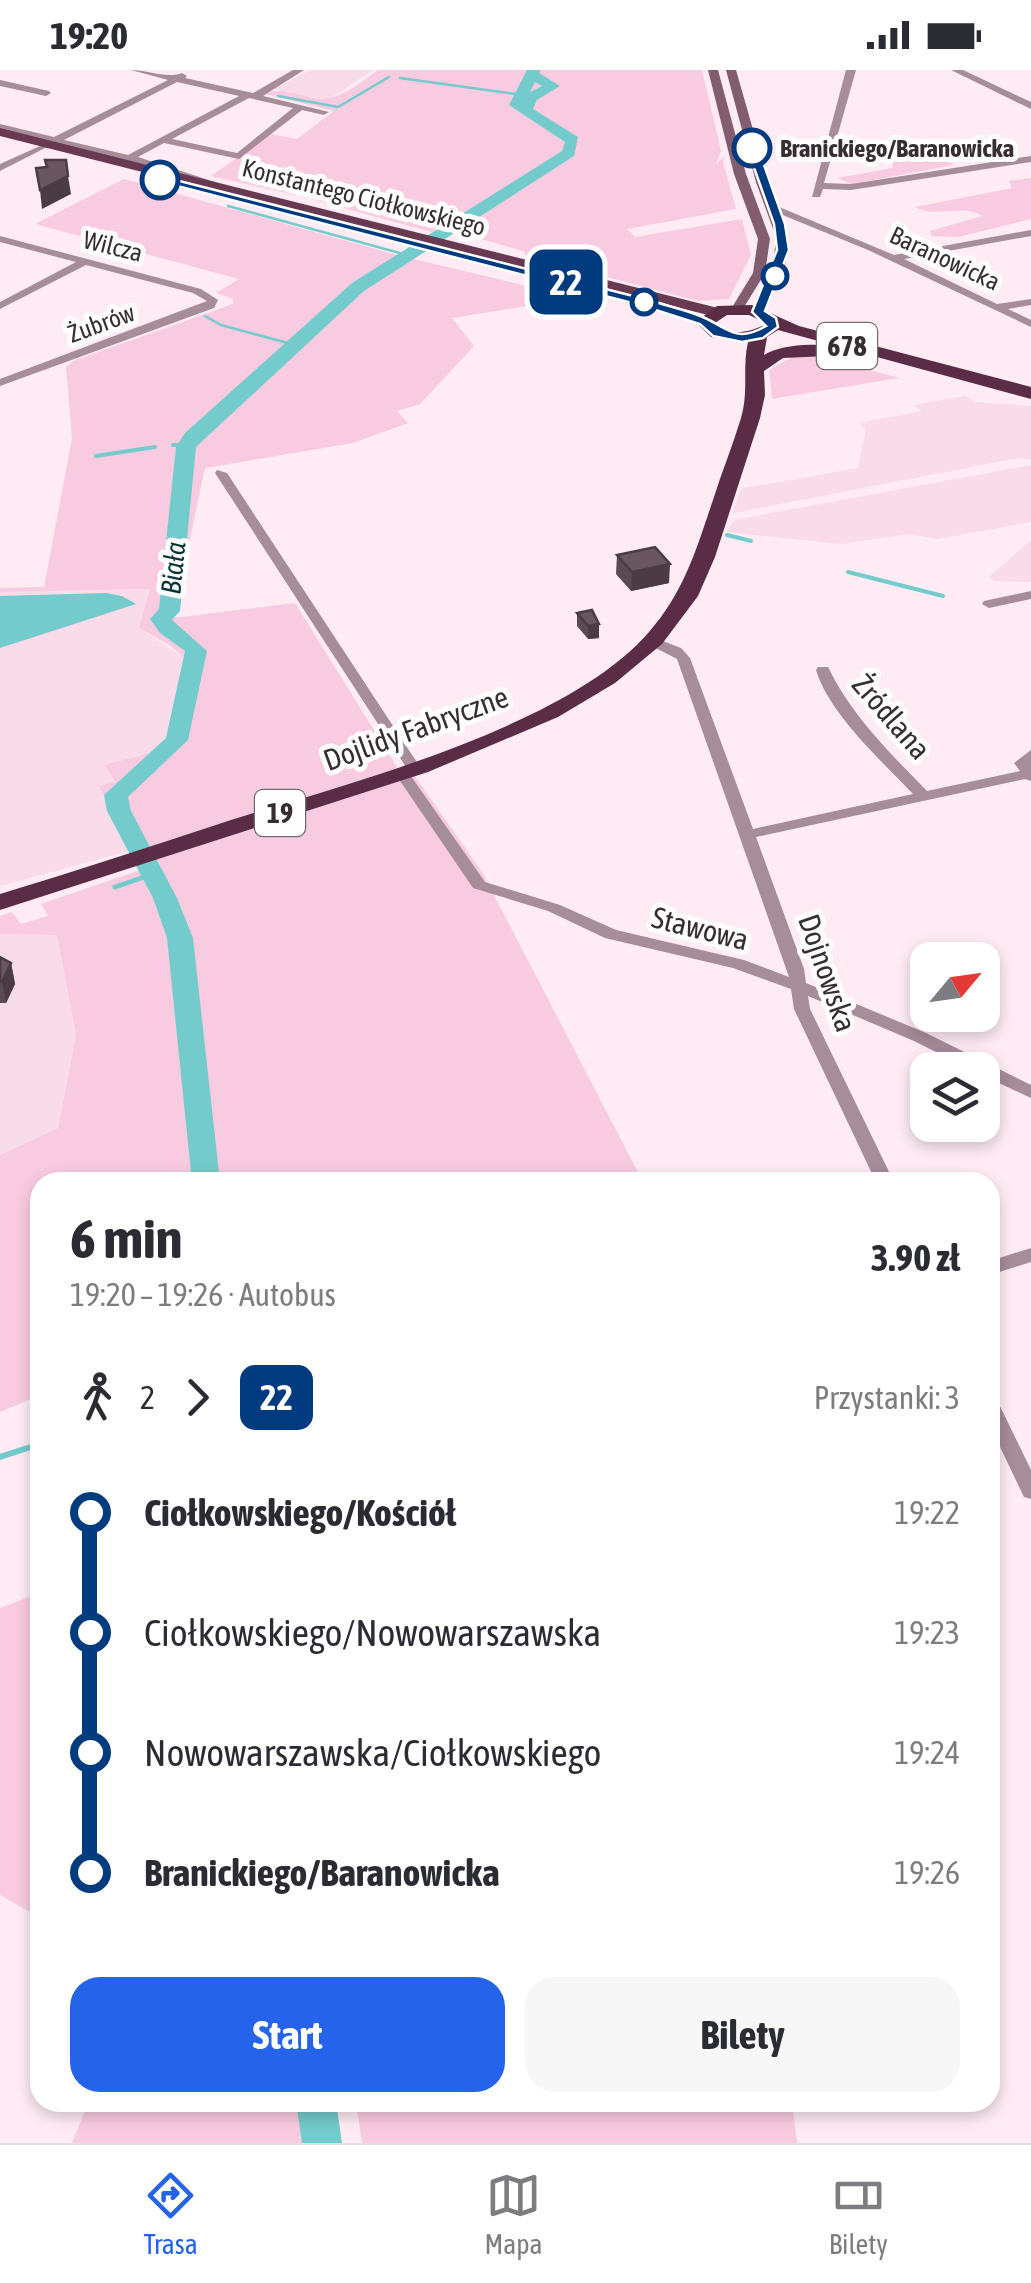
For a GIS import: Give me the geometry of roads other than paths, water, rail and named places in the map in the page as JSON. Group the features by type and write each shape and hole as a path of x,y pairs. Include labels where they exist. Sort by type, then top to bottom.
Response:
{"highway":[{"path":"738,309 763,324 724,336 712,331 711,316 738,309"},
{"name":"678","path":"763,324 829,351 1031,396"},
{"name":"678","path":"763,324 1031,396"},
{"name":"19","path":"752,407 756,387 751,360 763,324"},
{"path":"724,336 752,407"},
{"path":"753,370 779,353 829,351"},
{"name":"Dojlidy Fabryczne","path":"0,902 407,770 503,734 558,708 623,669 655,642 693,587 752,407"}],"main road":[{"path":"713,70 747,197 764,239 764,261 738,309"},
{"path":"731,70 781,230"},
{"name":"Konstantego Ciołkowskiego","path":"0,129 178,180 430,243"},
{"name":"Konstantego Ciołkowskiego","path":"0,141 49,145"},
{"name":"Konstantego Ciołkowskiego","path":"178,180 214,185 711,316"},
{"name":"19","path":"763,324 780,266 781,230"}],"street":[{"path":"136,70 324,112"},
{"path":"0,168 191,70"},
{"path":"129,158 299,70"},
{"path":"851,70 817,191 1031,159"},
{"path":"956,70 1031,106"},
{"path":"0,83 46,93"},
{"path":"162,140 239,156 300,107"},
{"name":"Konstantego Ciołkowskiego","path":"49,145 129,158 214,185"},
{"name":"Baranowicka","path":"772,206 1031,324"},
{"name":"Baranowicka","path":"758,219 781,230 838,234"},
{"path":"893,258 1031,233"},
{"name":"Wilcza","path":"0,239 197,291 213,300"},
{"path":"3,301 84,262"},
{"name":"Żubrów","path":"0,383 159,326 210,306 213,300"},
{"path":"995,307 1031,302"},
{"name":"Stawowa","path":"221,474 479,885 554,908 611,934 738,964 920,1037 1031,1092"},
{"path":"989,604 1031,596"},
{"name":"Dojnowska","path":"655,642 683,658 796,969 802,1009 880,1172"},
{"name":"Źródlana","path":"822,670 823,678 840,702 924,797"},
{"path":"746,835 1030,776 1021,763 1031,754"},
{"path":"1000,1265 1031,1255"},
{"path":"1000,1426 1031,1491"}],"water":[{"path":"106,593 136,604 0,648 0,596"}],"waterway":[{"name":"Biała","path":"524,110 516,105 534,70"},
{"name":"Biała","path":"524,110 531,103 529,98 553,86 532,75"},
{"path":"278,96 338,107 389,77"},
{"path":"400,78 522,95"},
{"name":"Biała","path":"205,1172 180,938 165,898 119,811 116,795 177,740 196,651 161,619 169,611 186,447 192,437 358,287 569,153 573,140 524,110"},
{"path":"228,206 407,255"},
{"path":"205,316 221,325 295,345"},
{"path":"173,445 187,445"},
{"path":"96,456 155,447"},
{"path":"727,535 751,541"},
{"path":"848,572 943,596"},
{"path":"115,887 153,874"},
{"path":"0,1457 30,1447"},
{"name":"Biała","path":"317,2112 322,2143"}],"place":[{"name":"Branickiego/Baranowicka","path":"752,148"}]}
